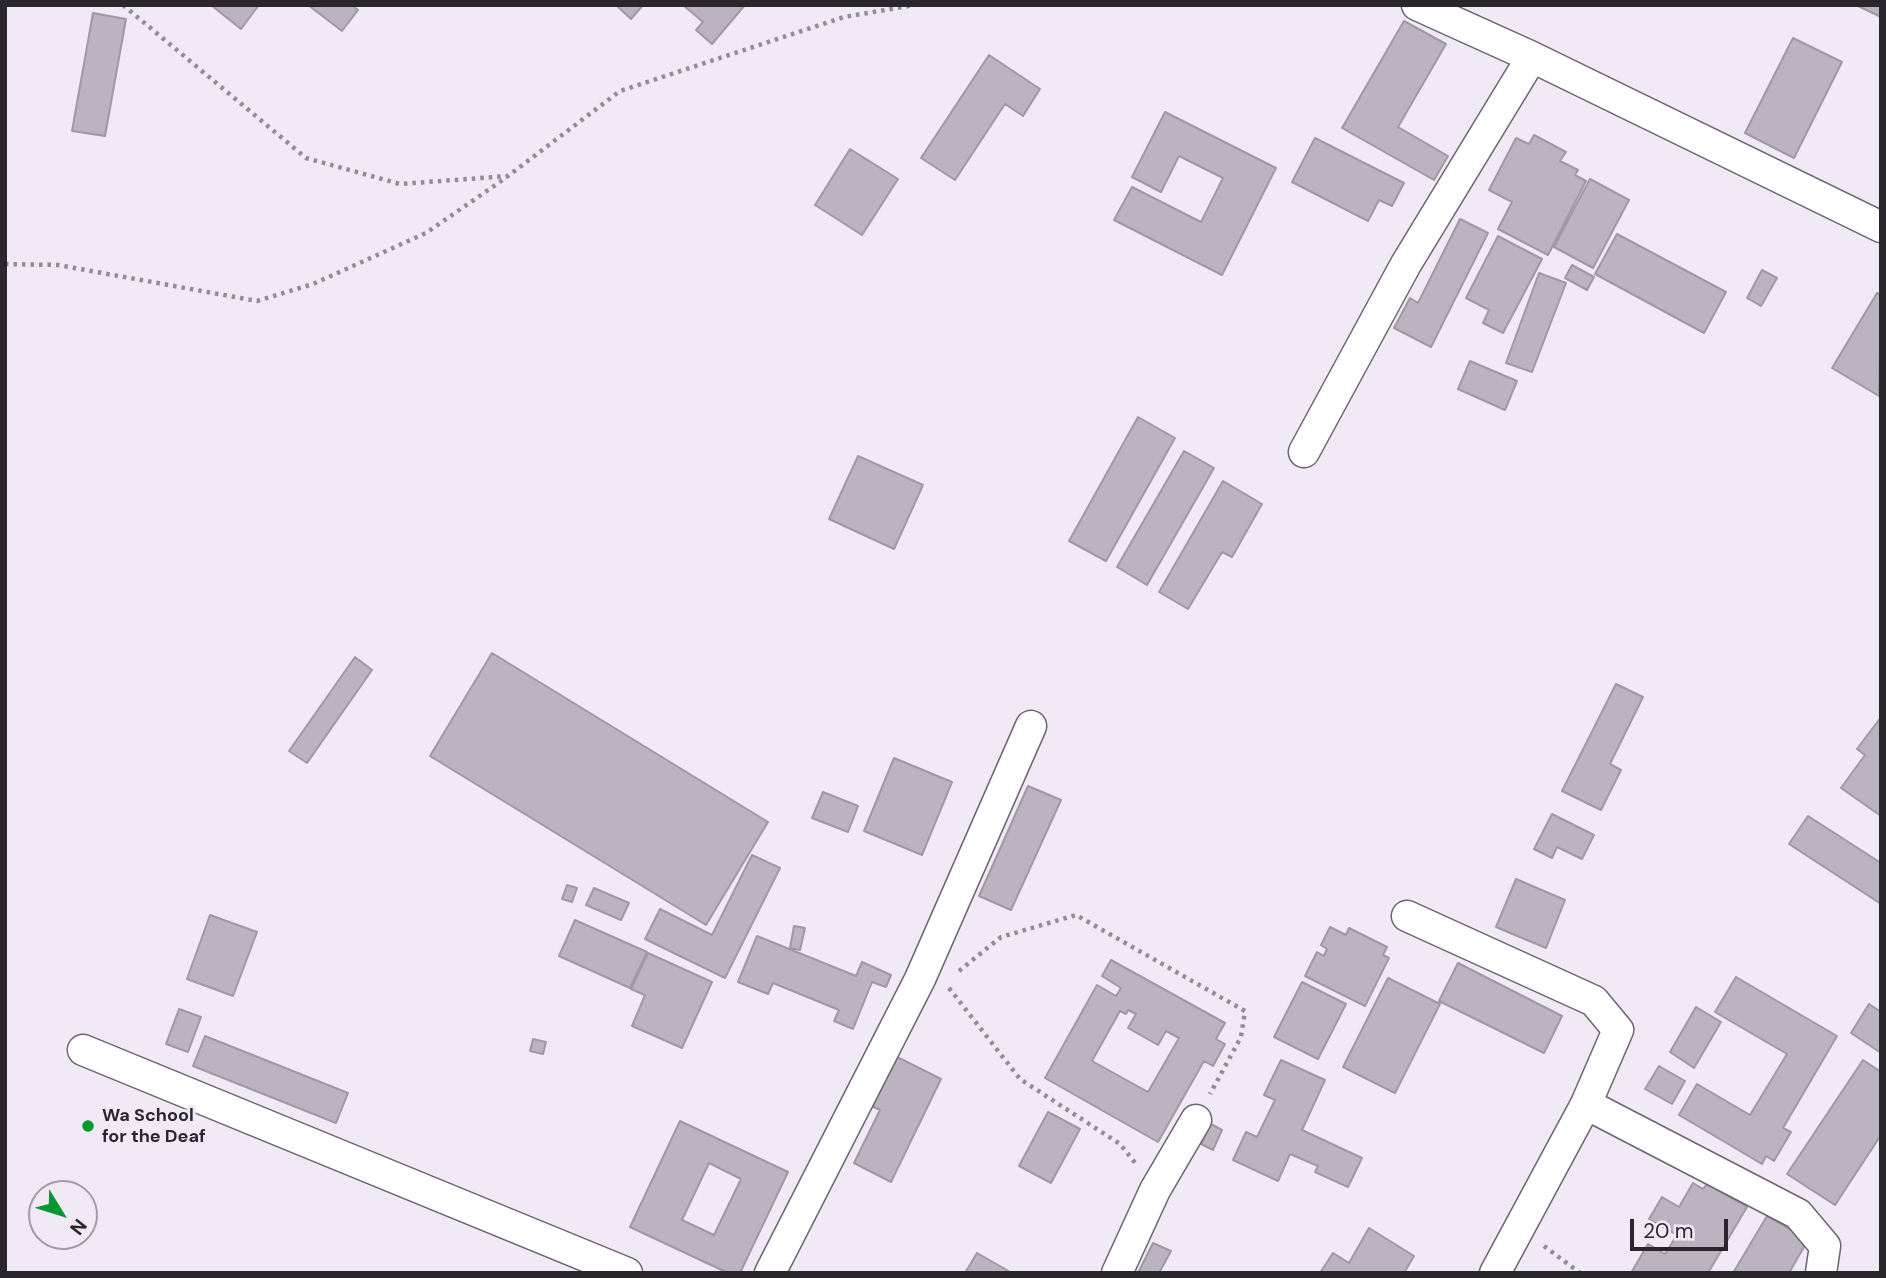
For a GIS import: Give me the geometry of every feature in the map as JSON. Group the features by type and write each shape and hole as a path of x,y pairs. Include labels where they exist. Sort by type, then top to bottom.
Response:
{"street":[{"path":"1416,5 1532,57 1881,227"},
{"path":"1304,452 1406,264 1532,57"},
{"path":"770,1273 933,981 1031,726"},
{"path":"1407,916 1594,1001 1618,1030 1586,1104 1496,1273"},
{"path":"83,1050 627,1273"},
{"path":"1586,1104 1798,1214 1825,1246 1821,1273"},
{"path":"1117,1273 1156,1190 1196,1120"}],"path":[{"path":"122,5 306,158 400,184 508,176"},
{"path":"5,264 58,265 257,301 313,284 426,233 508,176 620,90 844,17 915,5"},
{"path":"1156,1190 1120,1144 1020,1079 933,981 1001,937 1076,915 1245,1011 1241,1037 1196,1120"},
{"path":"1521,1227 1580,1273"}],"building":[{"path":"211,5 259,5 241,29"},
{"path":"308,5 352,5 358,10 342,31"},
{"path":"616,5 643,5 631,19"},
{"path":"683,5 745,5 712,44 696,30 703,22"},
{"path":"1856,5 1881,5 1881,17"},
{"path":"93,13 126,19 105,136 72,131"},
{"path":"1404,21 1446,44 1398,127 1448,156 1434,180 1342,128"},
{"path":"1793,38 1842,62 1794,158 1745,133"},
{"path":"989,55 1040,89 1023,116 1005,104 955,180 921,158"},
{"path":"1165,112 1276,168 1222,275 1114,220 1132,187 1201,222 1223,178 1179,156 1161,192 1132,177"},
{"path":"1534,135 1566,152 1560,161 1578,170 1575,175 1586,181 1548,255 1498,229 1512,202 1489,190 1516,138 1529,144"},
{"path":"1315,138 1404,183 1392,206 1379,200 1368,221 1292,182"},
{"path":"850,149 898,179 862,235 815,205"},
{"path":"1590,179 1629,200 1593,268 1554,247"},
{"path":"1460,219 1488,233 1431,347 1394,328 1410,298 1418,303"},
{"path":"1617,234 1726,292 1704,333 1595,274"},
{"path":"1498,236 1542,259 1503,333 1483,323 1489,310 1466,298"},
{"path":"1572,265 1594,277 1587,290 1565,278"},
{"path":"1762,270 1777,278 1761,306 1747,298"},
{"path":"1539,273 1566,283 1532,372 1506,363"},
{"path":"1877,293 1881,295 1879,396 1832,368"},
{"path":"1470,361 1517,381 1505,410 1458,389"},
{"path":"1138,417 1175,438 1106,561 1069,541"},
{"path":"1184,451 1214,468 1147,585 1117,567"},
{"path":"858,456 923,485 894,549 829,519"},
{"path":"1223,481 1262,504 1232,557 1222,552 1188,609 1159,592"},
{"path":"492,653 768,822 706,925 430,756"},
{"path":"355,657 372,670 307,763 289,751"},
{"path":"1616,684 1643,697 1610,764 1621,770 1601,810 1562,791"},
{"path":"1881,717 1881,816 1841,788 1865,755 1857,749"},
{"path":"894,758 952,782 922,855 864,831"},
{"path":"1028,786 1061,800 1011,910 979,896"},
{"path":"823,792 858,806 848,832 812,818"},
{"path":"1552,814 1594,835 1582,859 1557,847 1552,858 1534,849"},
{"path":"1808,816 1881,863 1881,904 1789,844"},
{"path":"752,855 780,868 725,978 645,939 660,909 712,935"},
{"path":"1516,879 1565,900 1546,948 1496,927"},
{"path":"567,885 577,888 572,902 562,899"},
{"path":"594,888 629,903 621,920 586,905"},
{"path":"210,915 257,932 233,996 187,979"},
{"path":"575,920 647,952 630,988 559,956"},
{"path":"794,926 805,928 800,950 790,948"},
{"path":"1330,927 1346,935 1349,928 1387,947 1383,955 1389,958 1365,1006 1305,976 1317,952 1324,956 1327,949 1321,945"},
{"path":"757,936 856,976 862,962 891,975 886,987 872,982 853,1029 834,1021 839,1010 773,983 768,994 738,982"},
{"path":"648,953 712,982 682,1048 632,1026 645,995 631,989"},
{"path":"1111,960 1225,1023 1216,1039 1225,1044 1213,1066 1204,1061 1158,1142 1045,1078 1097,985 1116,996 1121,988 1102,976","holes":["1128,1010 1136,1014 1128,1028 1158,1045 1166,1031 1179,1038 1148,1092 1092,1061 1120,1011 1126,1014"]},
{"path":"1458,963 1562,1016 1544,1053 1439,1001"},
{"path":"1736,977 1837,1036 1783,1128 1791,1132 1774,1161 1766,1156 1762,1164 1679,1115 1697,1084 1750,1115 1787,1054 1715,1012"},
{"path":"1388,978 1440,1004 1395,1093 1343,1067"},
{"path":"1302,982 1346,1004 1318,1059 1274,1037"},
{"path":"1869,1004 1881,1012 1881,1053 1851,1033"},
{"path":"1696,1007 1721,1022 1694,1068 1670,1052"},
{"path":"179,1009 201,1017 188,1052 166,1044"},
{"path":"205,1036 348,1093 336,1123 193,1066"},
{"path":"533,1039 546,1042 543,1054 530,1051"},
{"path":"895,1056 941,1079 891,1182 854,1163 880,1110 871,1106"},
{"path":"1281,1060 1325,1080 1302,1130 1362,1158 1348,1187 1315,1172 1318,1166 1290,1154 1278,1181 1233,1160 1246,1132 1257,1137 1275,1100 1264,1095"},
{"path":"1863,1060 1881,1072 1881,1135 1835,1205 1787,1174"},
{"path":"1659,1066 1685,1081 1672,1104 1645,1089"},
{"path":"1048,1112 1080,1129 1051,1183 1019,1166"},
{"path":"680,1121 788,1172 740,1273 728,1273 630,1227","holes":["709,1163 741,1179 714,1235 682,1220"]},
{"path":"1211,1124 1222,1130 1213,1150 1201,1144"},
{"path":"1693,1183 1703,1189 1707,1184 1747,1207 1708,1273 1631,1273 1648,1244 1665,1254 1677,1235 1649,1219 1662,1197 1679,1207"},
{"path":"1767,1216 1808,1240 1789,1273 1733,1273"},
{"path":"1369,1228 1414,1256 1404,1273 1320,1273 1333,1253 1349,1263"},
{"path":"1153,1243 1171,1251 1159,1273 1138,1273"},
{"path":"977,1253 1012,1273 965,1273"}],"place":[{"name":"Wa School for the Deaf","path":"88,1126"}]}
